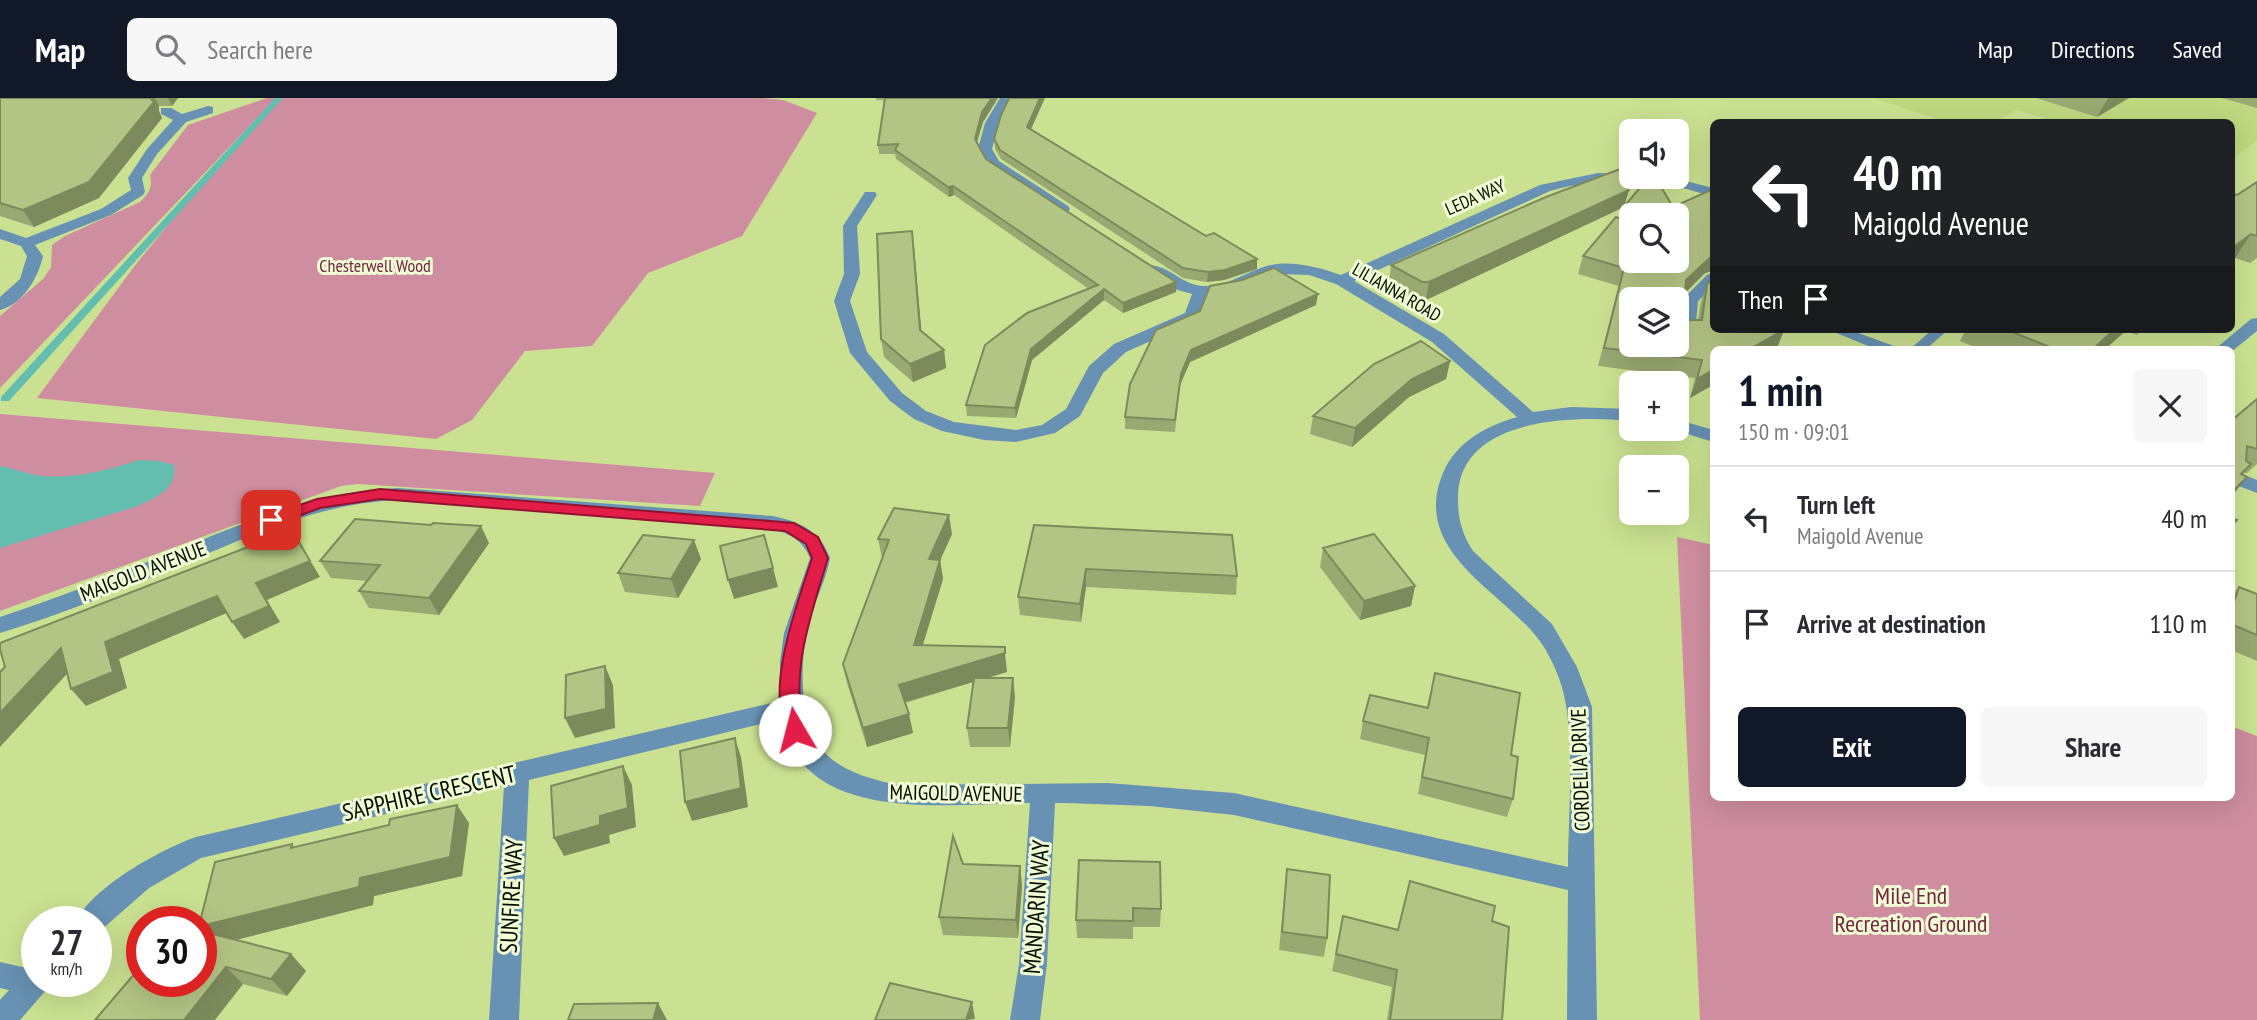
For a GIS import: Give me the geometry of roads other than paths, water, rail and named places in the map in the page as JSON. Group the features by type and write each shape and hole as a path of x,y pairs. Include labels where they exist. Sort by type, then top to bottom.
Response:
{"street":[{"path":"1006,98 992,123 985,149 994,164 1082,221"},
{"path":"26,243 130,200 138,192 135,178 152,152 181,119 208,110"},
{"path":"166,111 181,119"},
{"name":"LEDA WAY","path":"1342,281 1545,188 1572,180 1619,177"},
{"path":"1689,186 1710,191"},
{"path":"870,195 850,226 852,274 842,301 859,353 895,397 920,415 948,427 984,434 1016,436 1048,429 1074,412 1095,370 1103,362 1120,348 1192,316 1201,291"},
{"path":"0,234 26,243 35,256 32,275 17,292 0,305"},
{"name":"LILIANNA ROAD","path":"1140,260 1177,285 1201,291 1229,289 1277,269 1311,270 1342,281 1438,338 1530,419"},
{"path":"1689,311 1690,300 1710,281"},
{"path":"2228,346 2257,323"},
{"name":"CORDELIA DRIVE","path":"1582,1020 1580,707 1572,679 1559,653 1531,614 1511,601 1467,561 1454,537 1449,517 1450,482 1455,467 1467,450 1485,436 1509,425 1530,419 1603,412 1619,414"},
{"path":"1689,428 1710,435"},
{"path":"2235,478 2257,487"},
{"name":"MAIGOLD AVENUE","path":"0,625 110,585 294,511 360,495 398,494 773,523 802,532 812,541 820,558 792,651 790,708 795,730 806,750 817,762 847,782 872,791 898,795 1138,793 1234,804 1582,882"},
{"name":"SAPPHIRE CRESCENT","path":"107,906 146,874 196,848 790,708"},
{"name":"SUNFIRE WAY","path":"504,1020 517,773"},
{"name":"MANDARIN WAY","path":"1025,1020 1033,964 1043,794"},
{"path":"0,975 21,979"},
{"path":"1,1020 22,997"}],"lane":[{"path":"1844,333 1881,346"},
{"path":"1921,346 1937,333"}],"water":[{"path":"139,460 174,465 173,480 158,496 138,506 0,548 0,466 55,477 104,470"}],"waterway":[{"path":"5,399 279,98"}],"park label":[{"name":"Chesterwell Wood","path":"375,265"},
{"name":"Mile End Recreation Ground","path":"1911,909"}]}
